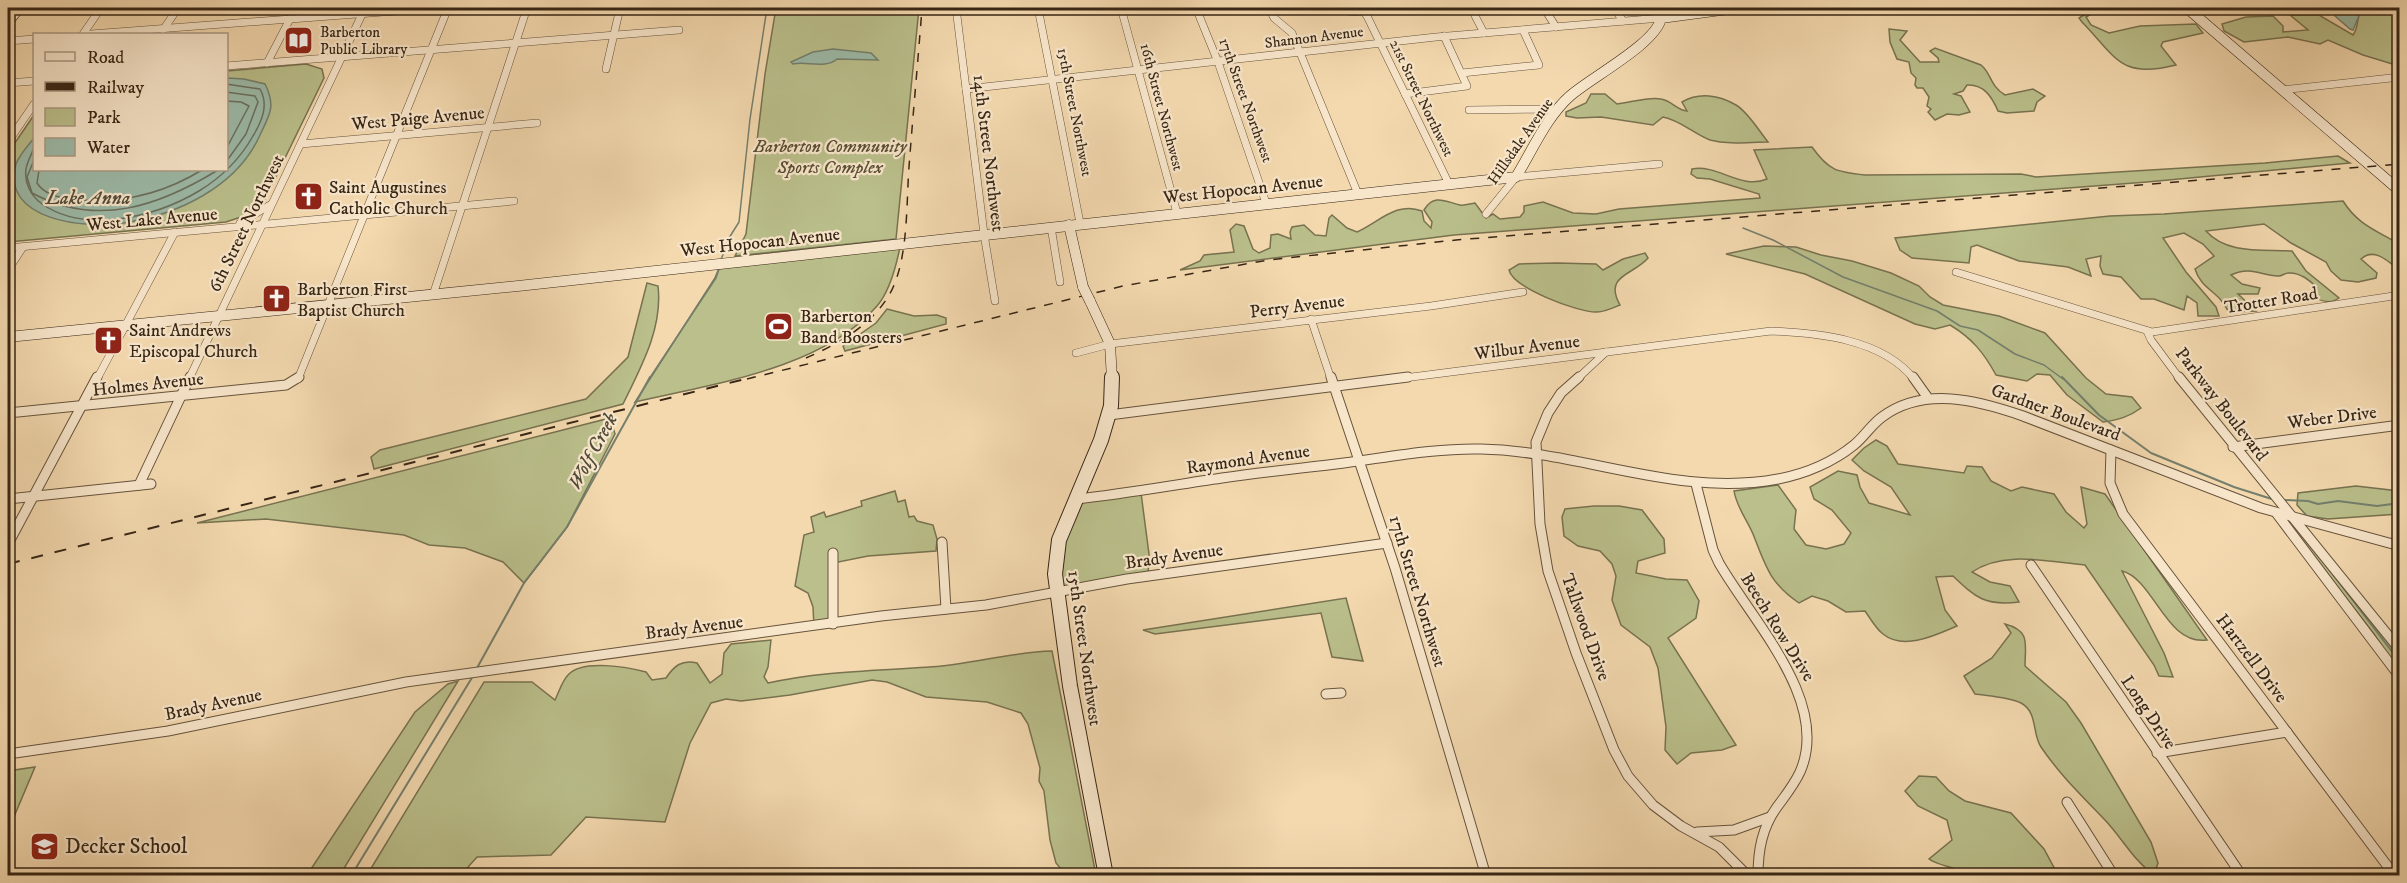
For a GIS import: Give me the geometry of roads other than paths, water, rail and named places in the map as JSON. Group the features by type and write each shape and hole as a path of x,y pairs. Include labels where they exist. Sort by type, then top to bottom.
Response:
{"street":[{"path":"8,22 19,8"},
{"path":"84,33 101,8"},
{"path":"162,32 177,8"},
{"path":"126,33 162,32 364,10 436,8"},
{"path":"327,306 448,8"},
{"path":"432,295 527,8"},
{"path":"606,69 620,8"},
{"name":"14th Street Northwest","path":"956,8 984,234 995,301"},
{"name":"15th Street Northwest","path":"1038,8 1075,224 1076,264 1083,287 1110,344 1113,386 1109,415 1101,441 1059,540 1056,555 1056,592 1072,698 1106,876"},
{"name":"16th Street Northwest","path":"1121,8 1177,213"},
{"name":"17th Street Northwest","path":"1196,8 1218,62 1266,203"},
{"path":"1269,8 1274,18 1290,30 1358,194"},
{"name":"21st Street Northwest","path":"1343,8 1351,12 1365,12 1449,184"},
{"path":"1471,8 1484,33"},
{"path":"1544,8 1556,27"},
{"path":"1614,8 1623,21"},
{"name":"Shannon Avenue","path":"966,89 1443,36 1661,18 1687,11 1736,8"},
{"path":"2187,8 2400,191"},
{"name":"6th Street Northwest","path":"139,485 364,10"},
{"name":"Hillsdale Avenue","path":"1486,214 1516,177 1557,111 1570,96 1637,48 1660,24 1661,18"},
{"path":"267,63 290,19"},
{"path":"228,66 679,30"},
{"path":"1462,73 1539,65 1522,30"},
{"path":"1405,94 1467,86 1443,36"},
{"path":"8,41 33,39"},
{"path":"310,59 326,64 335,72"},
{"path":"2282,90 2400,77"},
{"path":"8,83 33,81"},
{"path":"8,142 33,105"},
{"path":"1469,110 1549,109 1557,111"},
{"name":"West Paige Avenue","path":"301,144 537,123"},
{"path":"1516,177 1659,164"},
{"name":"West Hopocan Avenue","path":"8,337 432,295 1516,177"},
{"name":"West Lake Avenue","path":"8,248 514,201"},
{"path":"233,227 261,213 273,203"},
{"path":"1051,227 1060,282"},
{"path":"8,544 175,232"},
{"path":"8,270 22,247"},
{"path":"1956,272 2147,331"},
{"name":"Perry Avenue","path":"1076,353 1110,344 1523,292"},
{"name":"Trotter Road","path":"2147,331 2155,332 2400,296"},
{"name":"Holmes Avenue","path":"8,413 291,384 298,379 327,306"},
{"name":"17th Street Northwest","path":"1311,320 1387,543 1486,876"},
{"name":"Parkway Boulevard","path":"2147,331 2234,447 2297,520 2400,650"},
{"name":"Wilbur Avenue","path":"1109,415 1762,332 1798,332 1885,354 1903,366 1928,398"},
{"name":"Tallwood Drive","path":"1606,352 1570,383 1554,402 1539,434 1536,452 1540,524 1548,571 1614,750 1628,776 1647,800 1670,819 1719,847 1748,876"},
{"name":"Gardner Boulevard","path":"1425,452 1483,449 1536,452 1696,484 1730,484 1769,480 1809,470 1831,460 1852,446 1890,412 1912,402 1928,398 1964,400 1993,405 2277,514 2400,546"},
{"name":"Weber Drive","path":"2234,447 2400,425"},
{"name":"Hartzell Drive","path":"2110,450 2108,471 2114,499 2164,570 2395,876"},
{"name":"Raymond Avenue","path":"1076,499 1425,452"},
{"path":"8,499 151,484"},
{"name":"Beech Row Drive","path":"1696,484 1713,550 1719,563 1791,676 1805,706 1808,736 1804,763 1787,795 1770,817 1761,843 1758,876"},
{"path":"2277,514 2400,677"},
{"path":"942,542 946,609"},
{"name":"Brady Avenue","path":"8,754 168,731 311,700 488,670 1035,597 1127,579 1387,543"},
{"path":"833,553 833,624"},
{"name":"Long Drive","path":"2031,565 2242,876"},
{"path":"1326,694 1341,693"},
{"path":"2157,753 2287,732"},
{"path":"2067,802 2114,876"},
{"path":"1690,831 1721,832 1770,817"}],"water":[{"path":"2337,8 2358,8 2361,11 2353,30 2335,16"},
{"path":"833,49 871,53 878,60 837,59 827,64 793,64 791,62 813,52"},
{"name":"Lake Anna","path":"228,78 265,84 270,98 269,115 264,128 250,153 236,170 203,196 164,213 143,219 107,225 89,224 50,217 33,209 21,198 15,183 16,164 33,139 33,171 228,171"}],"waterway":[{"name":"Wolf Creek","path":"721,260 729,238 739,222 750,119 767,8"},
{"path":"1743,228 1773,240 1843,277 1937,311 1960,326 1978,330 2015,354 2044,365 2063,379"},
{"name":"Wolf Creek","path":"649,379 716,278 719,269"},
{"name":"Wolf Creek","path":"477,668 524,583 567,527 650,377"},
{"path":"2062,377 2099,415 2151,453 2234,487 2275,500"},
{"path":"2284,500 2308,501 2318,504 2338,501 2377,506 2400,503"},
{"path":"2325,564 2400,662"},
{"name":"Wolf Creek","path":"351,876 473,676"}],"railway":[{"path":"806,358 839,341 870,319 886,300 899,271 905,236 922,8"},
{"path":"747,379 1123,286 1268,260 1456,240 2400,164"},
{"path":"8,564 753,377"}],"place":[{"name":"Barberton Public Library","path":"299,41"},
{"name":"Saint Augustines Catholic Church","path":"308,197"},
{"name":"Barberton First Baptist Church","path":"276,299"},
{"name":"Barberton Band Boosters","path":"779,326"},
{"name":"Saint Andrews Episcopal Church","path":"108,340"},
{"name":"Decker School","path":"44,846"}],"park label":[{"name":"Barberton Community Sports Complex","path":"830,156"}]}
